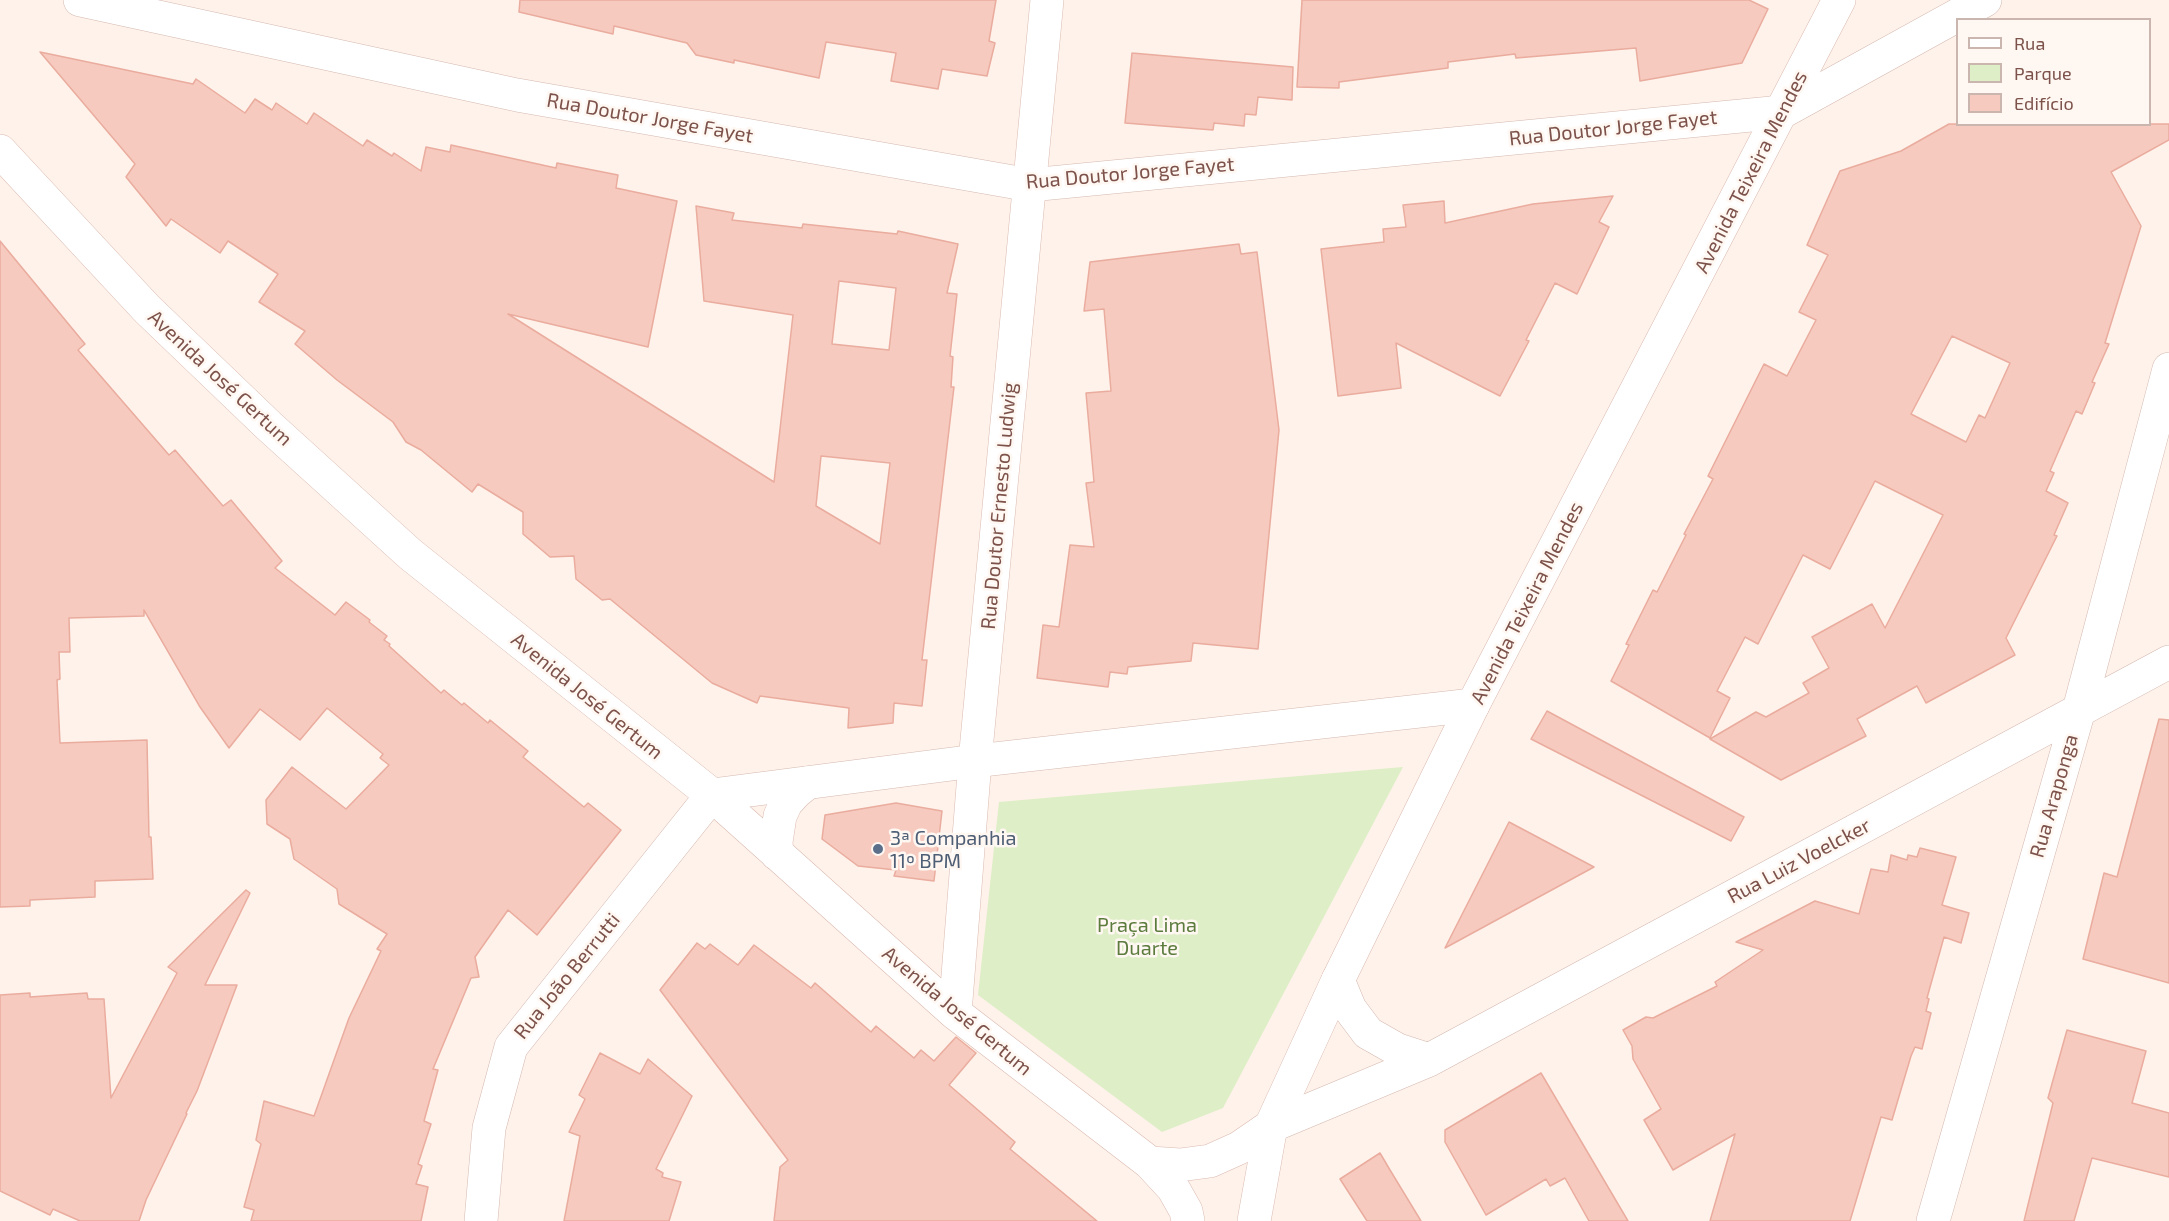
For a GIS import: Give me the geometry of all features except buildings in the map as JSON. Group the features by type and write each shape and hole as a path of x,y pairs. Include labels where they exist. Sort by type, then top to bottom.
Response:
{"street":[{"name":"Rua Doutor Jorge Fayet","path":"80,0 517,95 1030,185 1782,112 1985,0"},
{"name":"Rua Doutor Ernesto Ludwig","path":"955,1013 975,761 1047,0"},
{"name":"Avenida Teixeira Mendes","path":"1254,1221 1271,1126 1338,980 1473,705 1839,0"},
{"name":"Avenida José Gertum","path":"0,151 147,309 410,554 712,795 955,1013 1150,1163 1173,1188 1186,1211 1188,1221"},
{"name":"Rua Araponga","path":"1933,1221 2079,710 2169,369"},
{"name":"Rua Luiz Voelcker","path":"1150,1163 1180,1165 1210,1161 1239,1148 1271,1126 1430,1060 2169,662"},
{"path":"712,795 975,761 1473,705"},
{"path":"777,854 776,842 780,816 786,803 807,783"},
{"name":"Rua João Berrutti","path":"481,1221 489,1128 511,1047 712,795"},
{"path":"1338,980 1350,1010 1368,1033 1398,1050 1430,1060"}],"green space":[{"name":"Praça Lima Duarte","path":"1403,767 1223,1108 1162,1132 978,995 999,802"}],"place":[{"name":"3ª Companhia 11º BPM","path":"878,849"}]}
